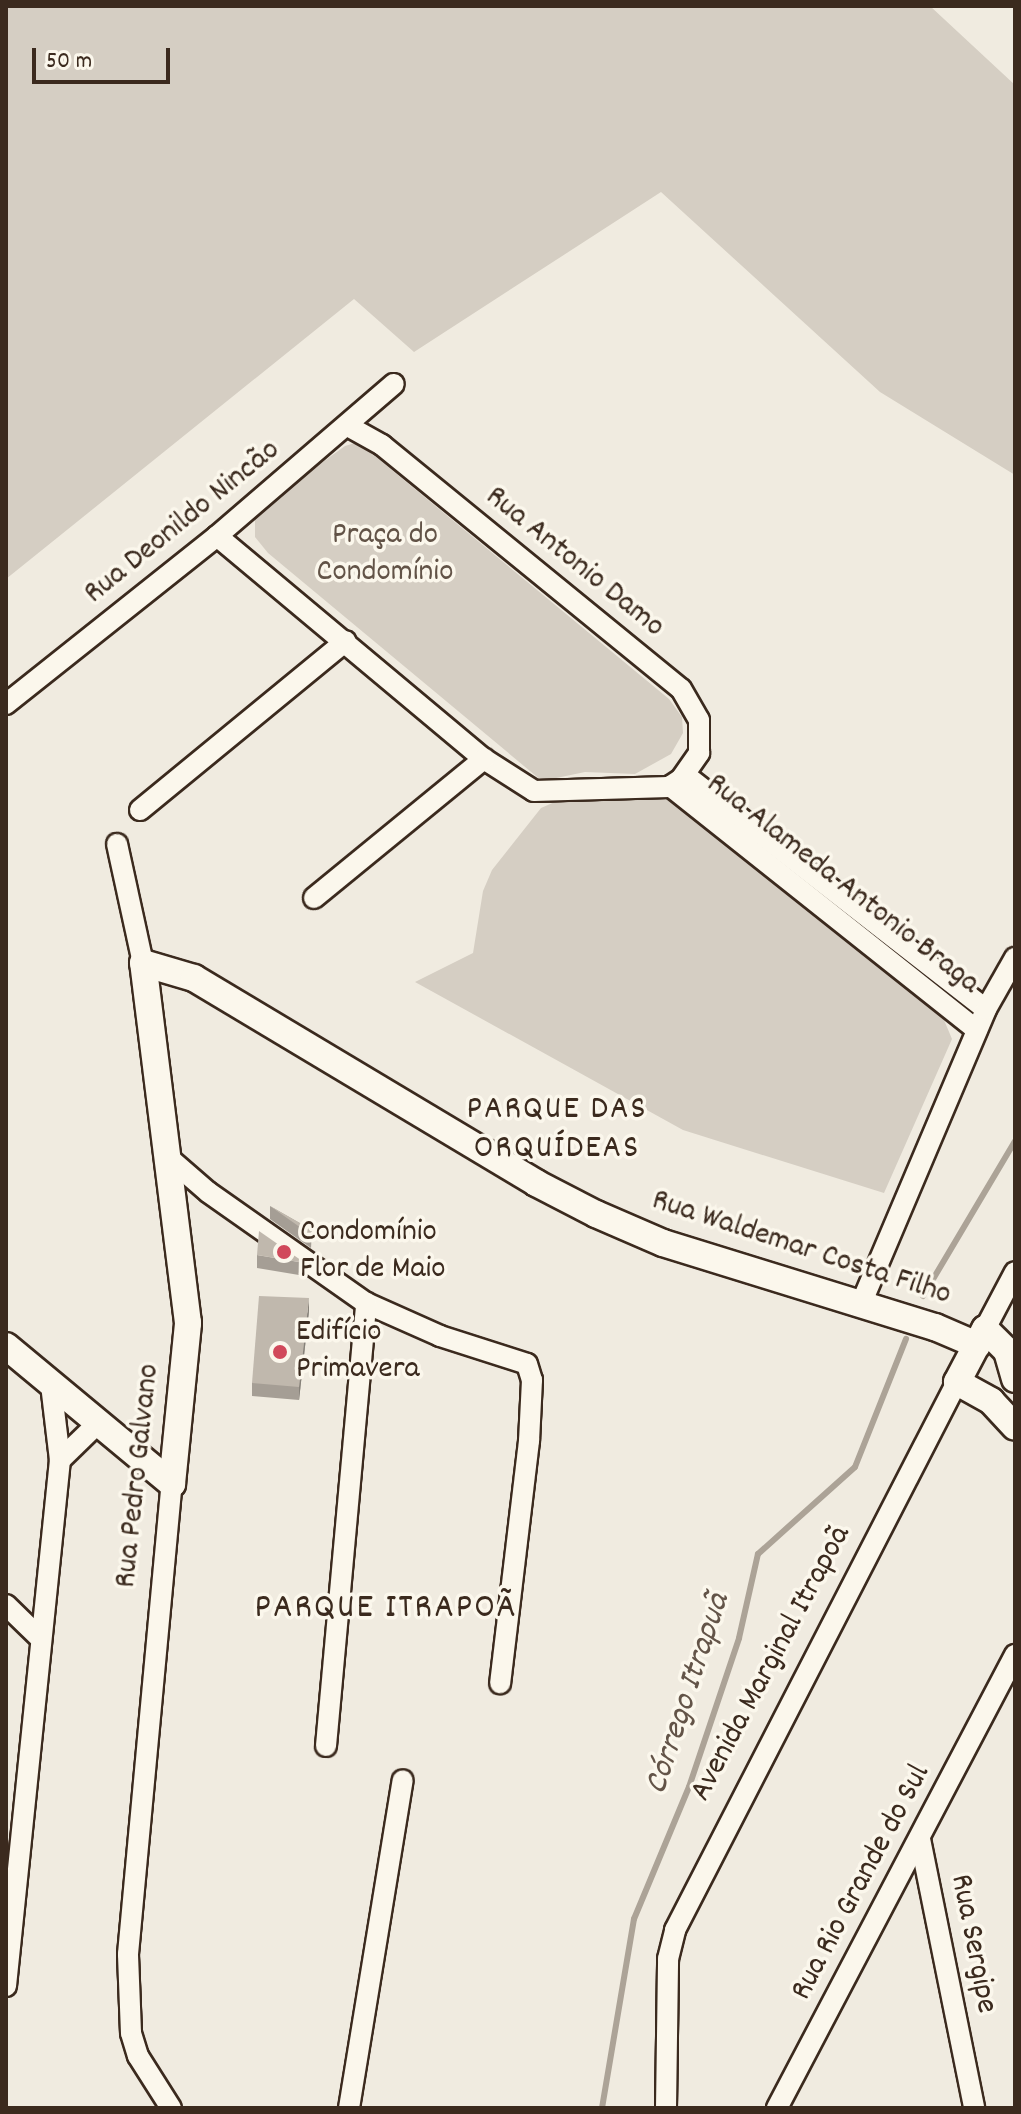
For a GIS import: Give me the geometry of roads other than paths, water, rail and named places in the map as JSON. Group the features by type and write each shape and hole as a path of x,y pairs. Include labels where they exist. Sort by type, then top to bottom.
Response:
{"main road":[{"name":"Rua Pedro Galvano","path":"143,963 170,1159 188,1323 172,1484"},
{"name":"Rua Waldemar Costa Filho","path":"143,963 194,978 536,1183 596,1214 663,1243 981,1337"},
{"path":"981,1337 1007,1351 1015,1379"},
{"name":"Avenida Marginal Itrapoã","path":"957,1382 981,1337"},
{"path":"6,1346 172,1484"},
{"path":"957,1382 991,1401 1015,1427"}],"street":[{"name":"Rua Deonildo Nincão","path":"6,704 217,536 394,384"},
{"name":"Rua Antonio Damo","path":"348,426 382,445 681,689 699,720 699,753 679,780"},
{"path":"217,536 484,759 534,791 679,780"},
{"path":"140,810 346,641"},
{"path":"314,898 484,759"},
{"name":"Rua Alameda Antonio Braga","path":"679,780 986,1009"},
{"name":"Rua Alameda Antonio Braga","path":"679,780 977,1030"},
{"name":"Rua Pedro Galvano","path":"117,844 143,963"},
{"path":"861,1304 986,1009 1015,958"},
{"path":"170,1159 208,1192 366,1303 440,1336 510,1356 527,1364 532,1380 500,1683"},
{"path":"175,1199 208,1192"},
{"name":"Avenida Marginal Itrapoã","path":"981,1337 1015,1272"},
{"path":"326,1746 366,1303"},
{"name":"Avenida Marginal Itrapoã","path":"666,2108 668,1959 675,1930 957,1382"},
{"path":"6,1986 12,1883 60,1460 51,1384"},
{"path":"60,1460 98,1423"},
{"name":"Rua Pedro Galvano","path":"171,2108 157,2089 131,2033 128,1954 172,1484"},
{"path":"6,1605 41,1639"},
{"name":"Rua Rio Grande do Sul","path":"777,2108 789,2098 920,1839 1007,1682 1015,1655"},
{"path":"349,2108 403,1780"},
{"name":"Rua Sergipe","path":"920,1839 974,2108"}],"waterway":[{"path":"923,1296 1015,1141"},
{"name":"Córrego Itrapuã","path":"602,2108 634,1919 689,1787 739,1638 758,1554 855,1467 906,1339"}],"place":[{"name":"Condomínio Flor de Maio","path":"284,1252"},
{"name":"Edifício Primavera","path":"280,1352"}],"district":[{"name":"PARQUE DAS ORQUÍDEAS","path":"557,1130"},
{"name":"PARQUE ITRAPOÃ","path":"386,1610"}],"park label":[{"name":"Praça do Condomínio","path":"385,556"}]}
